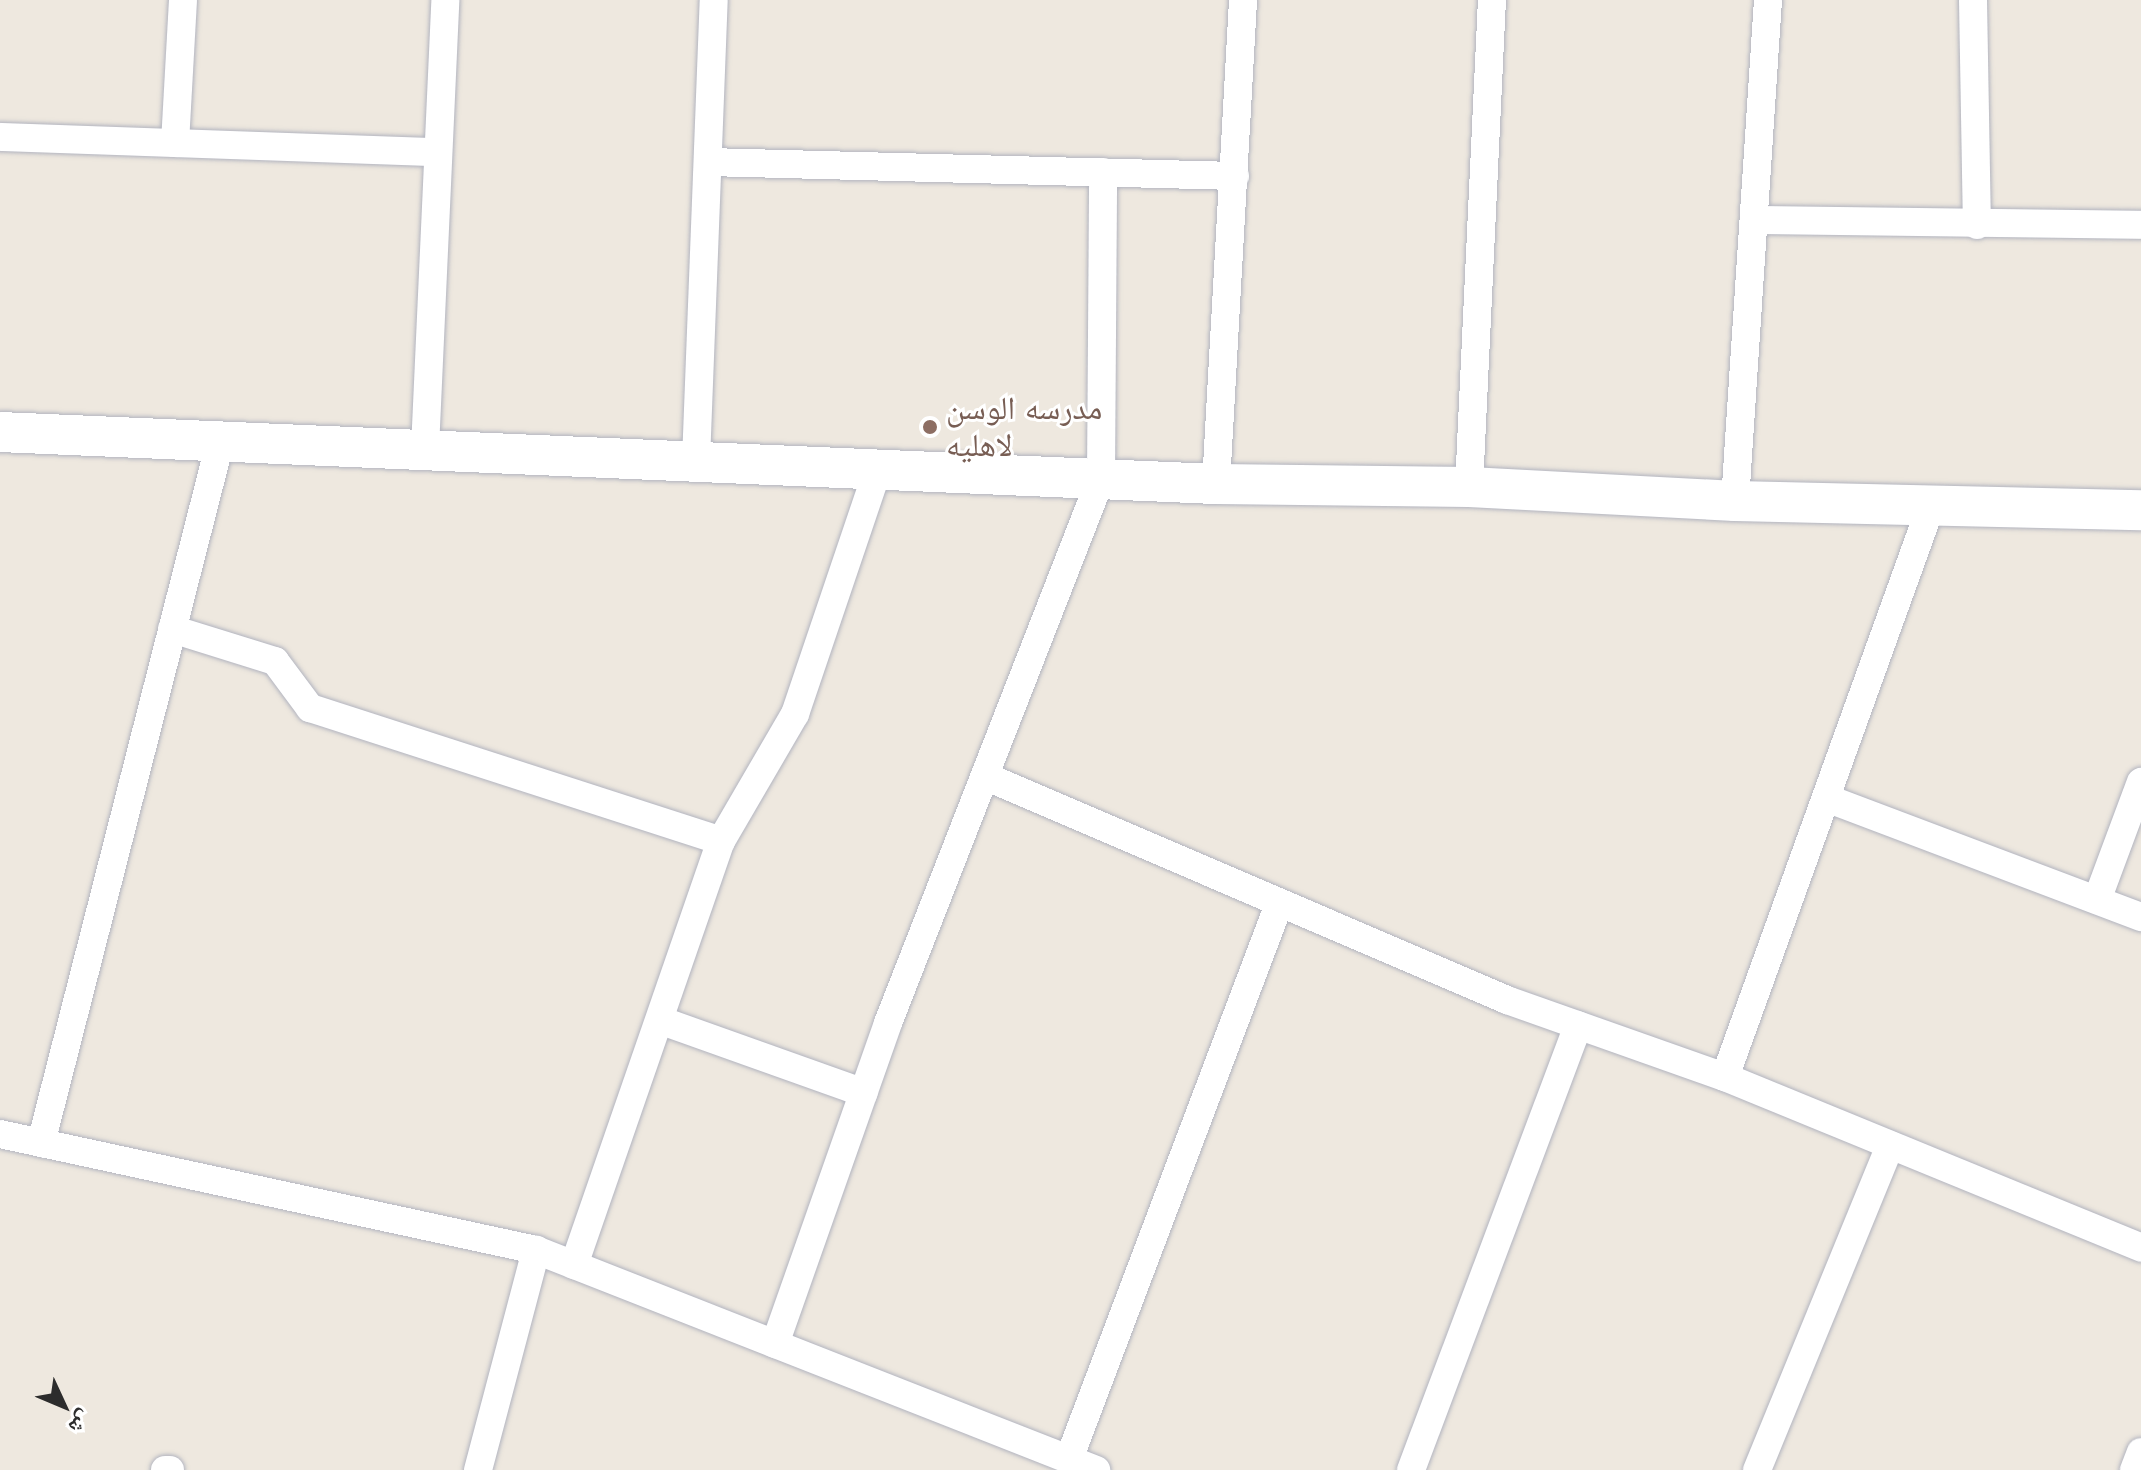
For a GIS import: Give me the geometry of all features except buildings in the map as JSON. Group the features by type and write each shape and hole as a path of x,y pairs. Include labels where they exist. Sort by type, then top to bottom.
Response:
{"street":[{"path":"175,143 183,0"},
{"path":"425,449 445,0"},
{"path":"696,461 714,0"},
{"path":"1216,484 1243,0"},
{"path":"1469,487 1492,0"},
{"path":"1735,501 1768,0"},
{"path":"1973,0 1977,225"},
{"path":"0,137 438,152"},
{"path":"708,162 1235,176"},
{"path":"775,1344 864,1093 1101,478 1103,172"},
{"path":"1754,220 2141,225"},
{"path":"0,432 1216,484 1469,487 1735,501 2141,510"},
{"path":"41,1143 220,443"},
{"path":"574,1265 662,1021 721,841 795,714 878,469"},
{"path":"1725,1077 1931,506"},
{"path":"172,629 275,661 310,708 721,841"},
{"path":"987,777 1279,904 1578,1025 1725,1077 2141,1248"},
{"path":"2097,900 2141,782"},
{"path":"1826,798 2141,917"},
{"path":"1069,1459 1279,904"},
{"path":"662,1021 864,1093"},
{"path":"1411,1470 1578,1025"},
{"path":"0,1134 536,1250 1096,1470"},
{"path":"1757,1470 1890,1145"},
{"path":"478,1470 536,1250"},
{"path":"2134,1470 2141,1452"}],"place":[{"name":"مدرسه الوسن لاهليه","path":"930,427"}]}
